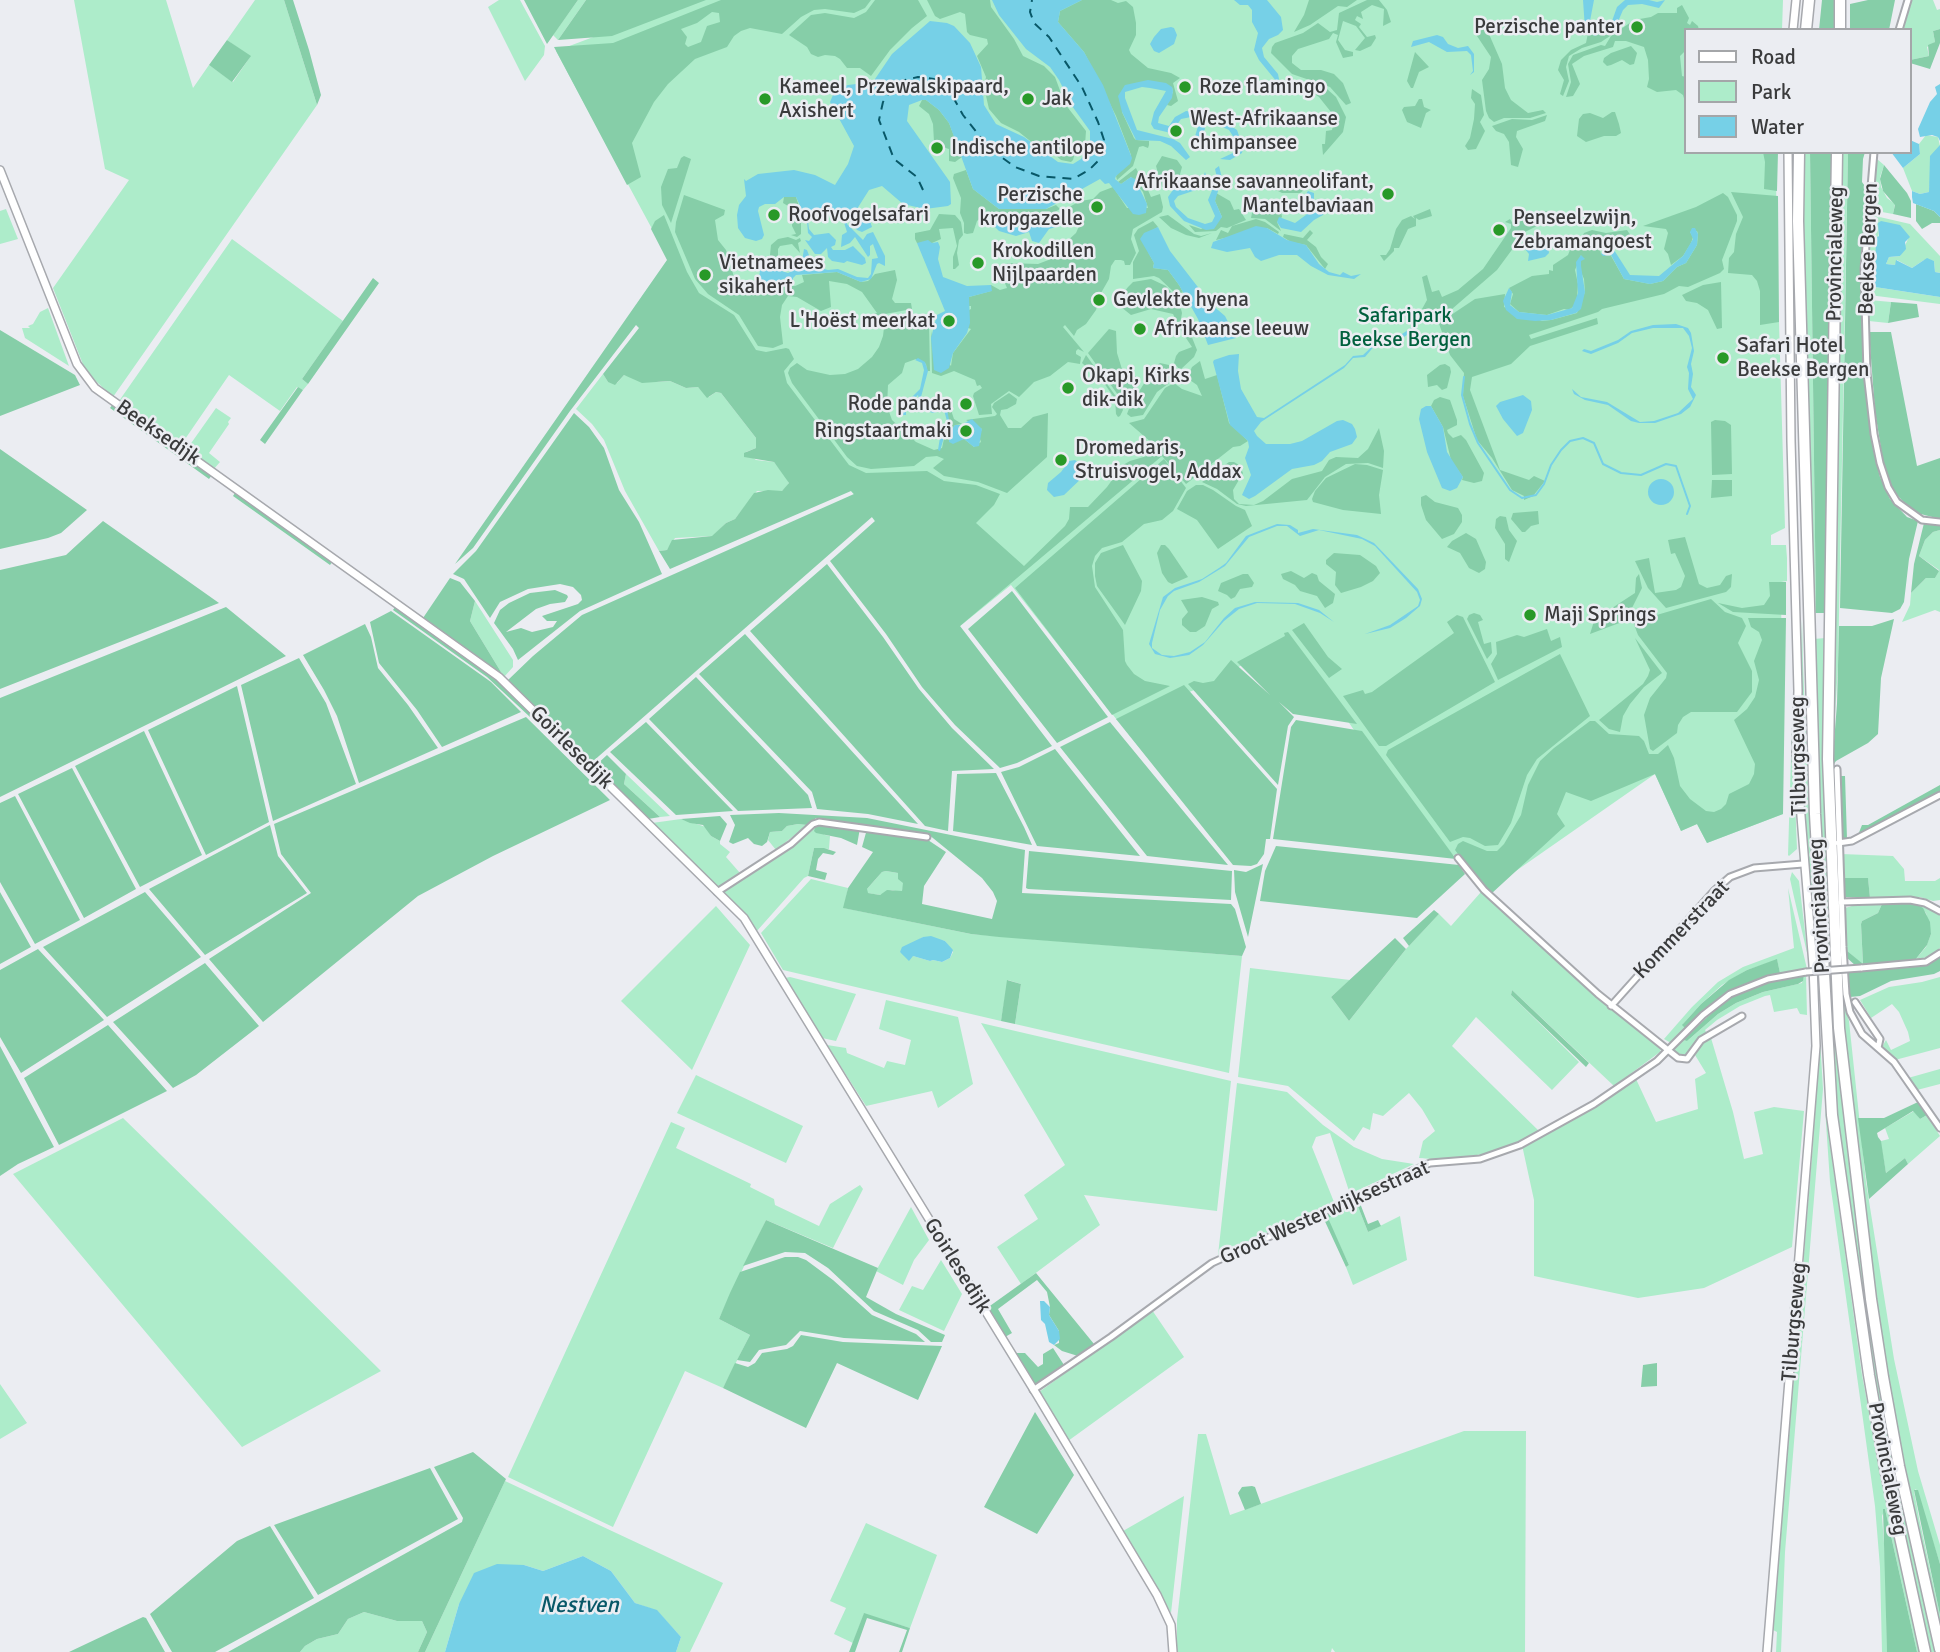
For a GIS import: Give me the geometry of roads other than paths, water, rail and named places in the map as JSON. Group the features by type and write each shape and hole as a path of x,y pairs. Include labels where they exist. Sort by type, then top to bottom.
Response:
{"highway":[{"path":"1806,28 1809,0"},
{"path":"1840,0 1840,28"},
{"name":"Provincialeweg","path":"1799,154 1798,221 1815,814 1832,1115 1857,1298 1883,1455 1925,1652"},
{"name":"Provincialeweg","path":"1837,154 1828,759 1839,1028 1883,1377 1902,1479 1940,1649"}],"street":[{"path":"1793,28 1796,0"},
{"path":"1900,28 1908,0"},
{"name":"Tilburgseweg","path":"1768,1652 1816,1046 1813,965 1796,754 1798,691 1791,441 1788,154"},
{"name":"Beekse Bergen","path":"1874,154 1864,269 1867,373 1876,443 1888,487 1897,502 1922,520 1940,522"},
{"name":"Beeksedijk","path":"0,170 77,364 89,382 113,402 415,617"},
{"name":"Goirlesedijk","path":"415,617 499,677 744,918 1157,1595 1171,1625 1173,1652"},
{"path":"1837,769 1838,843 1848,1006 1856,1025 1894,1062 1940,1128"},
{"path":"1838,843 1852,841 1940,795"},
{"path":"717,892 791,844 813,824 819,822 927,836"},
{"path":"1458,858 1469,874 1499,904 1611,1006 1668,1051"},
{"name":"Kommerstraat","path":"1611,1006 1714,891 1730,877 1755,868 1803,864"},
{"path":"1841,902 1910,900 1925,903 1940,911"},
{"name":"Groot Westerwijksestraat","path":"1034,1390 1212,1263 1430,1163 1480,1159 1520,1145 1594,1104 1668,1051 1703,1015 1730,994 1768,979 1806,972 1926,962 1940,953"},
{"path":"1848,1006 1863,998"},
{"path":"1855,1002 1880,1039 1878,1048"},
{"name":"Groot Westerwijksestraat","path":"1668,1051 1678,1058 1687,1059 1701,1040 1742,1016"}],"water":[{"path":"992,0 1082,0 1060,11 1058,22 1084,52 1103,85 1132,158 1130,164 1115,179 1121,184 1131,177 1135,179 1147,204 1146,213 1133,214 1109,183 1105,184 1100,179 1046,209 999,209 973,189 949,123 939,110 922,100 909,105 907,121 950,182 951,204 925,209 903,204 882,186 869,190 857,209 866,209 872,227 862,232 857,230 850,221 855,211 846,212 845,217 847,224 863,240 867,234 873,232 885,256 885,266 877,264 871,279 861,282 837,272 796,275 793,284 786,278 770,284 762,280 759,277 762,259 775,269 788,273 794,270 795,262 802,261 804,249 810,258 808,265 828,270 838,269 857,277 868,278 871,274 872,259 878,258 873,244 868,257 855,237 841,247 842,235 847,232 841,213 807,213 809,229 814,235 829,233 836,240 831,247 833,250 845,250 853,246 865,258 866,263 862,265 832,261 828,257 827,248 821,254 815,254 805,240 809,241 812,237 808,233 807,221 796,197 784,197 775,204 759,207 764,235 756,241 745,238 738,228 737,215 739,205 746,196 744,179 746,181 758,174 794,170 815,175 835,185 848,164 854,146 830,102 833,95 838,88 873,82 892,54 930,21 954,26 970,43 981,67 984,105 996,124 1024,137 1058,162 1073,164 1081,159 1090,145 1090,131 1050,67 1026,49 999,15"},
{"path":"1234,0 1267,0 1281,17 1283,30 1269,39 1262,48 1264,57 1278,74 1277,82 1254,50 1258,33 1252,22 1252,10 1248,5 1240,5"},
{"path":"1583,0 1594,0 1590,21 1594,29 1612,21 1617,7 1625,0 1665,0 1659,8 1642,4 1628,5 1617,24 1595,36 1585,29"},
{"path":"1171,27 1177,35 1174,44 1159,53 1154,51 1150,44 1154,37 1161,29"},
{"path":"1437,35 1458,48 1468,46 1474,54 1474,72 1470,75 1473,71 1471,55 1467,51 1447,52 1429,42 1411,47 1413,41"},
{"path":"1148,80 1166,83 1173,91 1158,123 1169,126 1175,117 1186,111 1214,115 1237,130 1243,147 1242,153 1230,160 1220,159 1235,152 1236,141 1229,130 1209,121 1203,121 1205,129 1199,140 1201,143 1195,147 1198,126 1191,117 1181,119 1171,133 1154,129 1151,124 1154,112 1166,91 1142,87 1125,92 1137,130 1173,139 1180,143 1190,157 1186,160 1171,146 1160,141 1136,140 1122,112 1118,96 1125,85"},
{"path":"1940,84 1940,141 1932,135 1920,137 1918,129 1930,102 1937,94 1935,87"},
{"path":"1912,141 1919,144 1920,154 1903,168 1892,154 1912,154"},
{"path":"1940,145 1940,217 1934,211 1913,203 1912,191 1920,194 1929,192 1930,156"},
{"path":"1219,166 1222,178 1215,201 1222,217 1214,229 1206,230 1184,221 1170,206 1168,197 1173,190 1201,183 1205,172 1208,181 1205,187 1178,196 1174,201 1176,207 1188,218 1205,224 1212,222 1215,216 1208,200 1217,178 1215,169"},
{"path":"1308,191 1314,193 1314,202 1324,210 1323,215 1301,232 1281,228 1277,222 1279,217 1295,223 1310,212 1306,194"},
{"path":"1069,212 1077,217 1067,224 1049,229 1039,243 1032,241 1029,232 1016,236 999,231 995,227 999,222 1019,228 1025,223 1054,220"},
{"path":"1881,221 1900,225 1910,237 1900,256 1889,257 1886,264 1895,265 1896,260 1912,268 1927,258 1934,261 1935,272 1940,273 1940,297 1875,287 1876,238 1879,236 1878,223"},
{"path":"1256,226 1306,245 1319,264 1329,272 1340,275 1343,272 1351,276 1361,274 1354,279 1328,275 1297,255 1279,255 1261,261 1250,248 1227,252 1211,248 1213,242"},
{"path":"1158,227 1170,251 1211,304 1225,316 1236,338 1208,345 1198,319 1179,285 1168,270 1153,268 1154,263 1140,239 1144,233"},
{"path":"1695,228 1698,234 1697,245 1686,263 1677,267 1663,281 1650,284 1624,279 1611,255 1601,254 1604,250 1614,250 1630,275 1659,276 1683,256 1693,239 1690,232"},
{"path":"928,240 932,243 938,242 938,259 943,277 967,286 991,285 992,291 969,297 970,323 967,333 953,353 949,368 941,373 934,370 931,338 937,315 945,311 917,243"},
{"path":"1530,243 1548,247 1549,253 1545,257 1528,261 1529,254 1525,249"},
{"path":"1581,255 1585,259 1581,261 1581,266 1585,292 1581,309 1576,313 1535,321 1517,319 1506,310 1503,301 1509,288 1512,292 1510,305 1519,312 1547,315 1572,308 1578,293 1576,262"},
{"path":"1676,324 1688,328 1694,351 1691,387 1696,395 1690,407 1681,414 1655,423 1639,423 1631,421 1608,405 1585,400 1574,394 1572,389 1581,397 1607,402 1640,422 1654,421 1678,413 1693,399 1688,389 1687,367 1692,348 1689,336 1683,328 1653,328 1632,333 1618,343 1591,354 1582,351 1591,351 1618,340 1631,331 1653,325"},
{"path":"1411,328 1417,328 1401,339 1376,344 1365,357 1353,358 1344,368 1261,422 1254,431 1266,444 1290,444 1302,441 1343,420 1352,424 1355,429 1357,437 1352,444 1330,452 1314,465 1292,469 1249,499 1242,495 1251,475 1245,458 1248,441 1230,425 1214,360 1239,354 1241,389 1257,417 1264,418 1345,365 1353,356 1363,355 1377,342 1399,336"},
{"path":"918,358 925,362 928,371 921,397 925,406 932,410 942,407 947,409 950,425 940,451 941,431 947,421 944,410 933,413 927,411 918,395 903,409 906,415 898,411 920,389 924,370 922,363 915,360"},
{"path":"1523,395 1531,401 1532,410 1523,433 1517,436 1496,406 1500,402"},
{"path":"1431,406 1443,427 1447,452 1463,477 1457,488 1450,491 1442,488 1427,452 1419,419 1421,409"},
{"path":"972,419 982,429 979,446 974,447 964,439 953,444 949,442 949,433 955,425"},
{"path":"1075,460 1085,468 1085,475 1064,495 1054,497 1047,490 1048,483 1069,461"},
{"path":"1661,479 1670,483 1674,492 1670,501 1661,505 1652,501 1648,492 1652,483"},
{"path":"1277,524 1290,525 1298,530 1298,533 1313,529 1357,535 1374,543 1418,589 1422,599 1420,606 1390,628 1365,634 1390,625 1418,606 1420,600 1417,592 1375,546 1362,539 1319,530 1300,536 1287,526 1277,526 1249,537 1225,566 1199,582 1168,596 1160,610 1152,648 1162,655 1174,656 1190,652 1205,642 1235,608 1255,602 1298,603 1319,610 1334,622 1320,613 1295,604 1257,603 1239,609 1224,621 1203,645 1189,655 1170,658 1155,654 1149,644 1163,597 1175,588 1202,579 1226,563 1246,536"},
{"path":"931,936 945,941 953,950 950,958 942,962 913,956 909,961 900,952 902,947"},
{"path":"1040,1301 1050,1307 1049,1315 1059,1331 1060,1339 1054,1345 1049,1342 1045,1324 1041,1320"},
{"name":"Nestven","path":"583,1556 611,1571 635,1603 657,1610 681,1637 676,1652 445,1652 459,1604 474,1573 497,1564 524,1565 543,1571"}],"waterway":[{"path":"1464,377 1462,395 1478,443 1510,490 1522,498 1536,495 1561,450 1570,441 1583,438 1594,443 1603,464 1621,473 1641,475 1666,464 1676,466 1690,506 1687,514"}],"place":[{"name":"Perzische panter","path":"1637,27"},
{"name":"Roze flamingo","path":"1185,87"},
{"name":"Kameel, Przewalskipaard, Axishert","path":"765,99"},
{"name":"Jak","path":"1028,99"},
{"name":"West-Afrikaanse chimpansee","path":"1176,131"},
{"name":"Indische antilope","path":"937,148"},
{"name":"Afrikaanse savanneolifant, Mantelbaviaan","path":"1388,194"},
{"name":"Perzische kropgazelle","path":"1097,207"},
{"name":"Roofvogelsafari","path":"774,215"},
{"name":"Penseelzwijn, Zebramangoest","path":"1499,230"},
{"name":"Krokodillen Nijlpaarden","path":"978,263"},
{"name":"Vietnamees sikahert","path":"705,275"},
{"name":"Gevlekte hyena","path":"1099,300"},
{"name":"L'Hoëst meerkat","path":"949,321"},
{"name":"Afrikaanse leeuw","path":"1140,329"},
{"name":"Safari Hotel Beekse Bergen","path":"1723,358"},
{"name":"Okapi, Kirks dik-dik","path":"1068,388"},
{"name":"Rode panda","path":"966,404"},
{"name":"Ringstaartmaki","path":"966,431"},
{"name":"Dromedaris, Struisvogel, Addax","path":"1061,460"},
{"name":"Maji Springs","path":"1530,615"}],"park label":[{"name":"Safaripark Beekse Bergen","path":"1405,328"}]}
